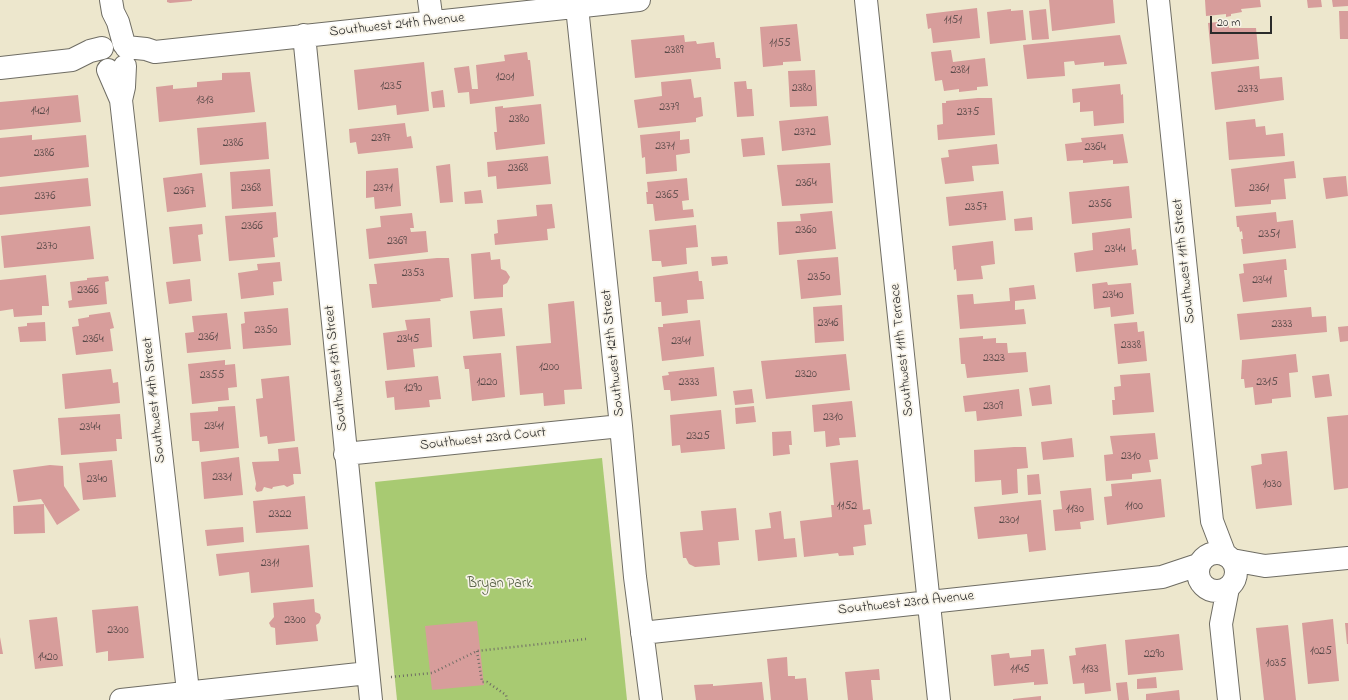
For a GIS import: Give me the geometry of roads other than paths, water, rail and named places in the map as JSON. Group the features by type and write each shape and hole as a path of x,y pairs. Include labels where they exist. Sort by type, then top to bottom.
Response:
{"street":[{"path":"429,0 432,22"},
{"name":"Southwest 24th Avenue","path":"0,68 72,60 93,67 116,56 147,58 155,52 639,0"},
{"name":"Southwest 11th Terrace","path":"866,0 939,700"},
{"name":"Southwest 11th Street","path":"1158,0 1212,521 1208,533 1221,624 1229,700"},
{"name":"Southwest 14th Street","path":"112,6 109,23 124,87 121,100 189,697"},
{"name":"Southwest 12th Street","path":"577,7 621,426 635,577 651,700"},
{"name":"Southwest 13th Street","path":"304,35 345,454 371,700"},
{"name":"Southwest 23rd Court","path":"345,454 621,426"},
{"name":"Southwest 23rd Avenue","path":"642,634 929,601 1170,576 1212,568 1265,566 1348,558"},
{"name":"Southwest 23rd Avenue","path":"1230,585 1265,566"},
{"name":"Southwest 11th Street","path":"1212,568 1236,571 1230,585 1221,624"},
{"path":"121,700 189,697 368,673"}],"park label":[{"name":"Bryan Park","path":"500,585"}]}
